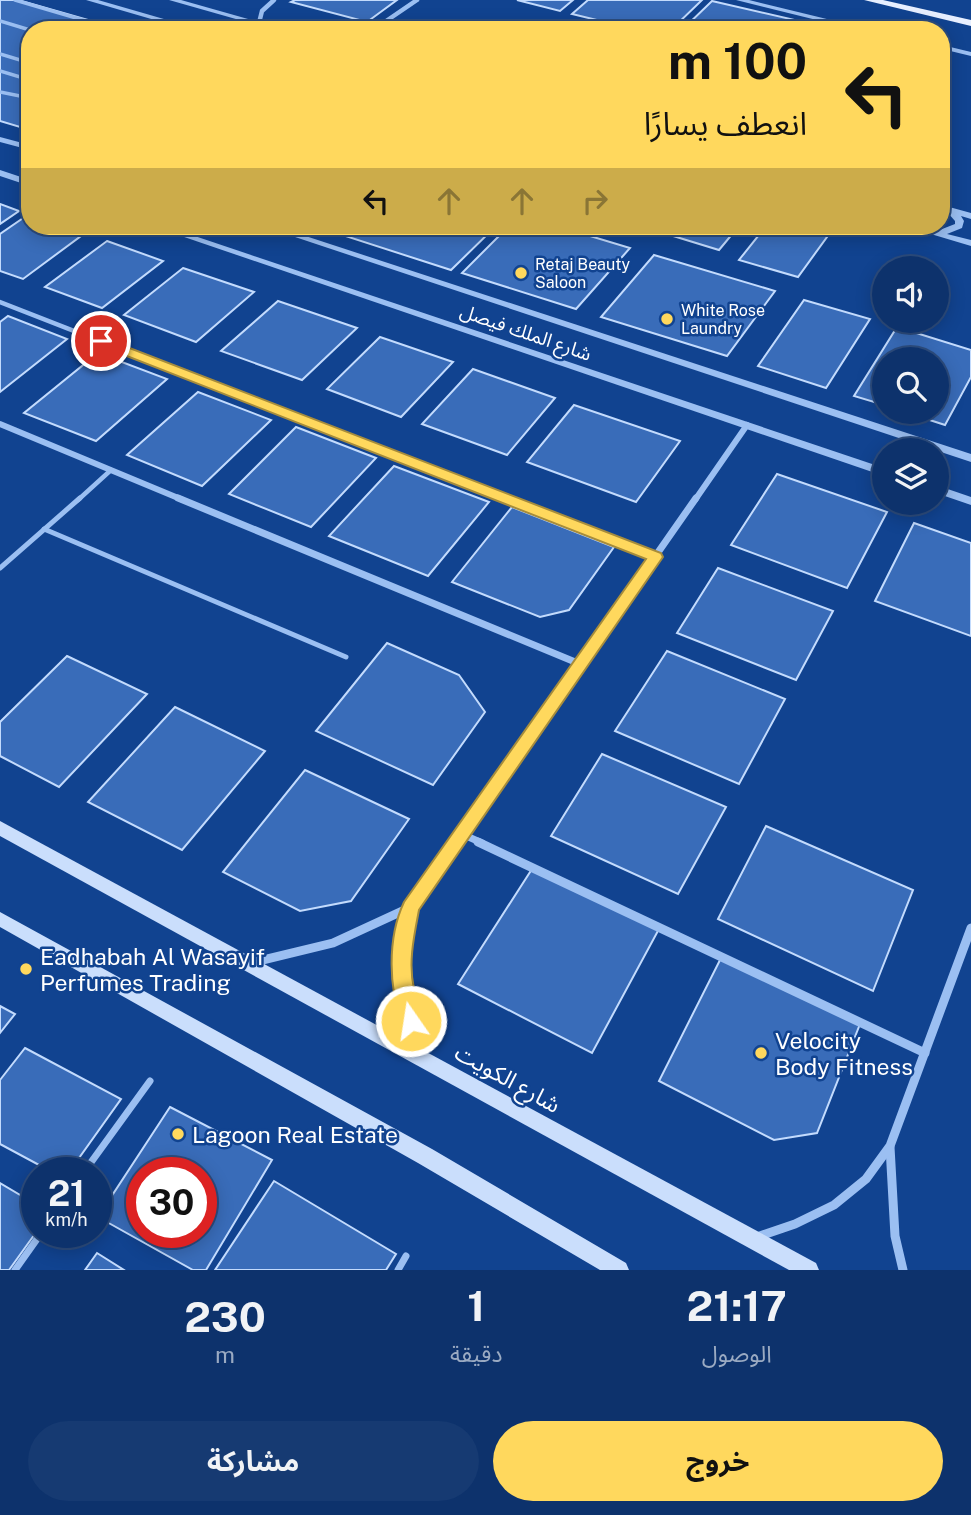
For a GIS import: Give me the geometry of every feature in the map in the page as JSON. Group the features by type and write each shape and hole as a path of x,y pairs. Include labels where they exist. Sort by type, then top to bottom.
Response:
{"main road":[{"path":"869,0 971,23"},
{"name":"شارع الكويت","path":"0,828 809,1270"},
{"path":"0,919 425,1156 619,1270"}],"street":[{"path":"90,0 166,21"},
{"path":"173,0 252,21"},
{"path":"259,21 262,10 274,0"},
{"path":"386,21 417,0"},
{"path":"740,0 830,21"},
{"path":"950,49 971,54"},
{"path":"0,139 21,145"},
{"path":"0,173 21,180"},
{"path":"950,210 971,216"},
{"path":"950,212 960,221 958,226 950,231"},
{"name":"شارع الملك فيصل","path":"184,235 872,468"},
{"name":"شارع الملك فيصل","path":"294,235 971,458"},
{"path":"943,235 971,243"},
{"path":"0,424 580,664"},
{"path":"426,1062 411,1021 402,982 402,944 411,907 747,425"},
{"path":"949,493 971,501"},
{"path":"462,834 925,1053"},
{"path":"247,964 333,943 411,907"},
{"path":"751,1238 795,1224 834,1205 866,1179 890,1146 971,928"},
{"path":"890,1146 890,1190 895,1236 903,1270"}],"lane":[{"path":"15,0 86,21"},
{"path":"0,21 21,27"},
{"path":"0,54 21,60"},
{"path":"0,71 21,77"},
{"path":"0,92 21,96"},
{"path":"0,302 655,557"},
{"path":"0,568 111,470"},
{"path":"44,529 346,657"},
{"path":"95,1157 150,1081"},
{"path":"15,1270 31,1248"},
{"path":"398,1270 406,1256"}],"building":[{"path":"0,0 18,0 92,21 21,21 21,127 0,121"},
{"path":"295,0 397,0 368,21 291,2"},
{"path":"517,0 573,0 560,11"},
{"path":"588,0 702,0 680,21 601,21 572,14"},
{"path":"712,1 799,21 691,21"},
{"path":"0,204 19,211 0,224"},
{"path":"21,220 21,235 82,235 23,279 0,271 0,234"},
{"path":"342,235 487,235 451,270"},
{"path":"500,235 587,235 630,248 576,309 462,273"},
{"path":"670,235 732,235 719,250"},
{"path":"759,235 828,235 798,277 739,260"},
{"path":"107,241 163,261 102,308 45,287"},
{"path":"654,255 775,291 727,356 601,317"},
{"path":"183,268 254,292 196,342 124,315"},
{"path":"804,300 870,319 826,388 758,366"},
{"path":"278,301 357,328 302,380 221,351"},
{"path":"8,316 67,339 0,392 0,322"},
{"path":"893,333 916,333 971,350 971,377 949,418 949,347 885,347"},
{"path":"380,337 453,362 401,417 327,389"},
{"path":"98,353 167,379 96,441 24,413"},
{"path":"872,367 872,401 854,396"},
{"path":"473,369 555,398 507,455 422,424"},
{"path":"198,392 271,420 202,486 127,455"},
{"path":"574,405 680,441 636,502 527,462"},
{"path":"296,427 376,458 311,527 229,494"},
{"path":"394,466 489,502 428,576 329,536"},
{"path":"777,474 872,507 872,515 885,515 847,588 731,545"},
{"path":"512,507 614,547 569,610 540,617 452,582"},
{"path":"914,523 971,543 971,636 875,601"},
{"path":"718,568 833,611 796,680 677,633"},
{"path":"387,643 459,675 485,712 433,785 316,731"},
{"path":"667,651 785,699 739,784 615,731"},
{"path":"67,656 147,694 59,787 0,756 0,722"},
{"path":"175,707 265,751 182,850 88,802"},
{"path":"602,754 726,807 678,894 551,836"},
{"path":"305,770 409,819 351,901 300,911 223,872"},
{"path":"766,826 913,890 873,991 718,919"},
{"path":"532,869 659,929 592,1053 458,984"},
{"name":"Velocity Body Fitness","path":"721,958 860,1024 817,1133 774,1140 659,1081"},
{"path":"0,1006 15,1014 0,1033"},
{"path":"25,1048 121,1099 80,1157 24,1157 0,1144 0,1080"},
{"path":"170,1107 272,1160 206,1270 193,1270 154,1248 217,1248 217,1157 137,1157"},
{"path":"126,1174 126,1233 112,1225 112,1196"},
{"path":"274,1181 396,1254 386,1270 215,1270"},
{"path":"0,1183 21,1195 21,1248 25,1248 9,1270 0,1270"},
{"path":"97,1253 124,1270 85,1270"}],"place":[{"name":"Retaj Beauty Saloon","path":"521,273"},
{"name":"White Rose Laundry","path":"667,319"},
{"name":"Eadhabah Al Wasayif Perfumes Trading","path":"26,969"},
{"name":"Velocity Body Fitness","path":"761,1053"},
{"name":"Lagoon Real Estate","path":"178,1134"}],"route":[{"path":"101,341 655,557 411,907 402,944 402,982 411,1021"}]}
